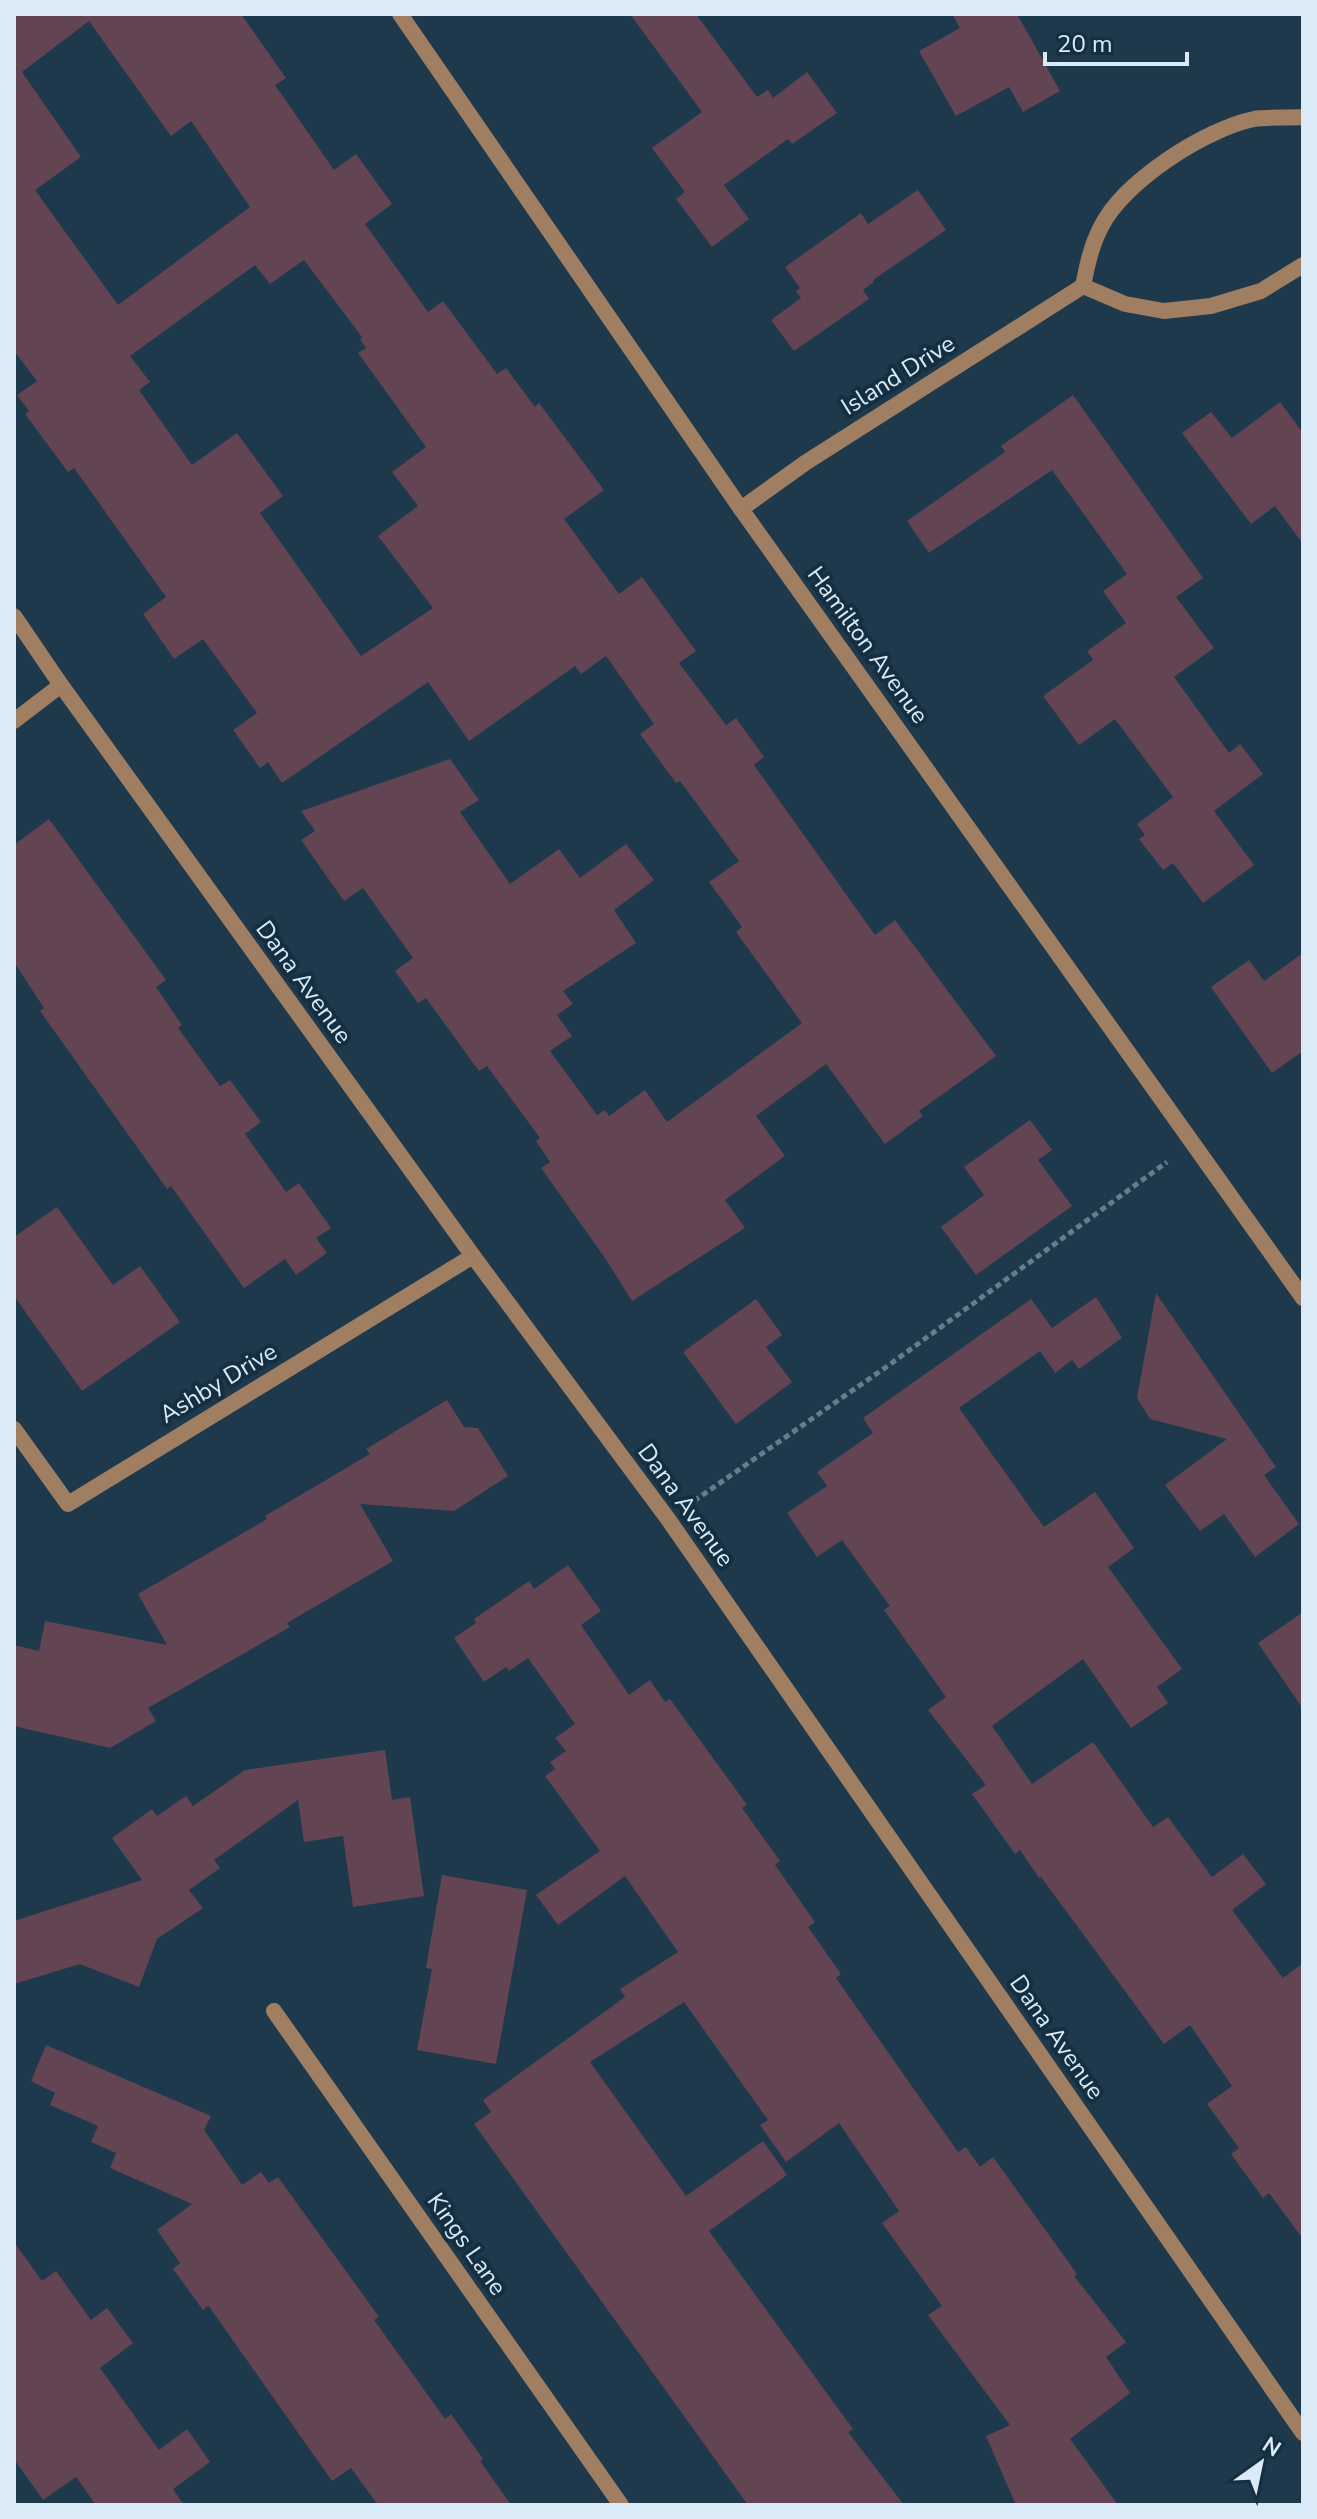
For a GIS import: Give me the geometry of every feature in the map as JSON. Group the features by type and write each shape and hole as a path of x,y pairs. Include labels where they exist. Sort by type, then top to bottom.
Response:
{"street":[{"name":"Hamilton Avenue","path":"400,14 741,509 1303,1298"},
{"path":"1303,117 1253,120 1198,141 1149,172 1121,198 1101,226 1088,260 1083,286 1125,304 1164,311 1211,306 1261,291 1303,265"},
{"name":"Island Drive","path":"741,509 805,463 1083,286"},
{"name":"Dana Avenue","path":"14,616 473,1256 668,1519 1303,2433"},
{"path":"14,721 61,685"},
{"name":"Ashby Drive","path":"14,1429 68,1504 473,1256"},
{"name":"Kings Lane","path":"274,2011 621,2505"}],"path":[{"path":"668,1519 889,1365 1194,1142"}],"building":[{"path":"14,14 241,14 286,78 275,85 334,170 356,154 392,204 365,224 428,312 443,301 497,374 506,368 535,407 539,403 604,490 564,519 619,594 642,577 696,651 679,663 726,725 736,718 764,757 754,765 875,935 895,920 996,1056 919,1111 923,1116 885,1144 826,1064 756,1116 785,1156 725,1200 745,1228 632,1301 541,1168 550,1162 536,1141 540,1138 487,1066 479,1071 426,998 418,1003 395,971 413,958 363,888 344,901 301,840 315,831 301,811 450,759 479,800 460,812 510,884 559,849 580,878 626,844 654,880 614,910 636,943 563,991 573,1004 557,1015 572,1036 550,1051 597,1115 605,1110 609,1116 645,1090 667,1122 802,1023 736,932 742,927 709,882 739,861 680,781 676,783 640,734 654,724 606,656 581,674 575,666 469,741 428,682 282,783 268,762 260,768 233,730 257,713 203,639 174,659 143,614 166,597 74,468 68,472 25,414 29,411 17,395 37,381 14,351","holes":["89,21 171,136 191,121 250,207 118,305 35,190 81,157 22,72","304,260 362,337 360,339 366,348 358,353 426,447 392,472 418,506 378,536 433,608 361,656 260,513 283,496 237,433 192,465 139,390 150,382 130,356 255,265 270,284"]},
{"path":"630,14 696,14 757,97 768,90 773,98 807,72 837,113 792,144 788,139 724,185 749,219 712,247 676,199 685,192 652,148 702,112"},
{"path":"952,14 1017,14 1060,91 1023,112 1009,87 956,116 919,51 960,28"},
{"path":"918,190 946,230 873,280 863,290 869,299 794,351 771,320 801,298 796,291 800,288 785,267 861,213 868,224"},
{"path":"1073,395 1203,578 1176,597 1214,648 1174,677 1229,753 1240,744 1263,774 1214,811 1254,865 1203,903 1173,863 1163,870 1139,839 1145,835 1137,824 1173,797 1115,719 1079,745 1043,696 1093,660 1087,651 1126,623 1103,591 1127,574 1052,470 929,553 907,521 1005,452 1001,446"},
{"path":"1280,402 1303,433 1303,544 1275,506 1251,524 1182,433 1211,412 1232,438"},
{"path":"49,819 166,980 156,987 182,1025 178,1028 220,1086 230,1080 261,1122 245,1134 286,1192 299,1183 331,1228 316,1238 327,1253 296,1275 285,1259 244,1288 171,1186 167,1189 40,1011 44,1008 14,962 14,845"},
{"path":"1303,953 1303,1051 1272,1073 1211,987 1249,960 1264,981"},
{"path":"1030,1120 1052,1150 1038,1160 1072,1206 976,1275 941,1227 984,1195 964,1167"},
{"path":"57,1207 113,1285 140,1266 180,1322 82,1391 14,1296 14,1237"},
{"path":"1156,1293 1276,1467 1264,1475 1299,1524 1255,1557 1224,1514 1200,1531 1165,1485 1227,1439 1150,1419 1137,1398"},
{"path":"1096,1297 1122,1338 1079,1369 1072,1360 1055,1373 1040,1351 959,1408 1044,1527 1095,1492 1134,1548 1108,1567 1182,1669 1157,1687 1168,1703 1131,1728 1083,1659 992,1726 1032,1784 1093,1742 1153,1827 1168,1817 1212,1877 1243,1854 1266,1884 1232,1910 1283,1978 1303,1963 1303,2239 1269,2193 1263,2198 1231,2154 1239,2148 1207,2104 1232,2086 1190,2025 1164,2044 1041,1877 1020,1850 1015,1854 972,1794 986,1785 928,1710 946,1697 884,1610 890,1606 842,1540 817,1557 787,1513 827,1486 817,1472 873,1433 863,1418 1031,1299 1052,1328"},
{"path":"756,1299 782,1335 766,1347 792,1382 736,1424 683,1352"},
{"path":"447,1400 464,1427 478,1428 508,1476 454,1511 360,1504 393,1561 287,1623 290,1627 148,1708 156,1721 110,1748 14,1726 14,1645 39,1651 45,1621 167,1645 138,1594 267,1519 265,1516 370,1454 366,1449"},
{"path":"568,1565 601,1611 581,1625 629,1695 650,1680 665,1702 670,1699 747,1805 742,1808 780,1861 775,1865 815,1922 808,1927 841,1974 836,1978 958,2152 966,2147 980,2167 993,2157 1077,2274 1074,2276 1126,2342 1106,2357 1130,2393 1070,2439 1118,2505 1016,2505 986,2436 1010,2425 928,2315 942,2306 882,2223 899,2211 839,2123 786,2162 760,2125 768,2120 684,2002 590,2062 686,2196 763,2141 787,2175 709,2231 853,2429 848,2432 904,2505 748,2505 474,2124 491,2112 483,2100 625,1997 620,1989 678,1952 625,1876 558,1925 536,1895 600,1851 545,1776 555,1769 550,1762 566,1751 555,1738 575,1724 528,1658 509,1671 506,1667 484,1682 454,1638 476,1623 474,1619 529,1581 534,1589"},
{"path":"1303,1612 1303,1709 1258,1643"},
{"path":"385,1750 392,1800 410,1797 424,1896 353,1907 343,1836 304,1842 298,1800 214,1860 220,1868 189,1890 203,1908 157,1939 139,1987 80,1964 14,1984 14,1921 142,1880 112,1838 152,1809 157,1816 186,1796 193,1806 245,1770"},
{"path":"442,1875 527,1890 496,2064 417,2050 432,1969 426,1968"},
{"path":"46,2045 211,2116 204,2130 242,2185 261,2172 269,2183 278,2177 379,2317 374,2320 445,2419 451,2414 511,2505 378,2505 351,2468 332,2481 208,2305 203,2310 173,2269 180,2263 157,2230 192,2204 110,2168 116,2153 91,2142 98,2126 50,2105 55,2093 31,2081"},
{"path":"14,2242 42,2281 56,2271 91,2320 107,2308 133,2343 100,2368 159,2450 187,2429 210,2462 173,2489 184,2505 96,2505 76,2477 43,2500 14,2459"}]}
